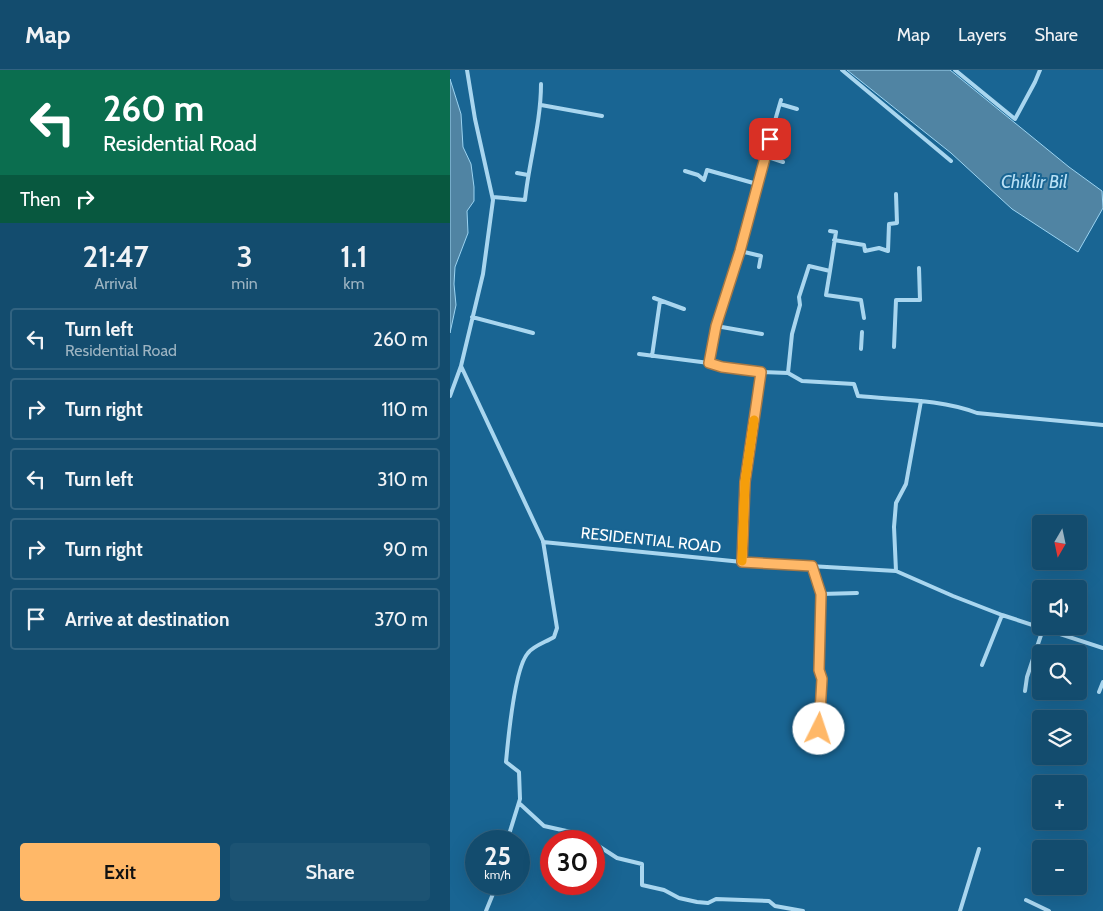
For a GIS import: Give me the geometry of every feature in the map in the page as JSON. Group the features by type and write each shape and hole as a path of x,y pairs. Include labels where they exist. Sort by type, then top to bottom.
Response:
{"street":[{"path":"450,396 461,366 483,274 493,197 475,119 467,70"},
{"path":"842,70 951,162"},
{"path":"955,70 1015,118 1036,82 1040,70"},
{"path":"493,197 525,200 541,105 541,84"},
{"path":"709,363 716,326 740,251 781,102 797,109"},
{"path":"541,105 602,116"},
{"path":"765,156 783,162"},
{"path":"685,171 698,174 704,180 707,170 757,184"},
{"path":"517,174 528,175"},
{"path":"834,240 864,244 865,251 878,248 888,251 889,224 896,223 896,194"},
{"path":"830,231 836,232 826,295 861,300 864,318"},
{"path":"740,251 761,256 758,267"},
{"path":"788,373 792,334 800,305 799,297 809,266 830,271"},
{"path":"894,347 896,300 920,300 919,268"},
{"path":"654,298 684,309"},
{"path":"652,356 660,300"},
{"path":"472,317 533,333"},
{"path":"716,326 762,334"},
{"path":"861,349 862,332"},
{"path":"639,354 761,372 788,373 802,381 854,384 858,396 921,401 967,409 977,413 1103,425"},
{"path":"461,366 543,542 557,628 554,637 529,651 521,668 510,722 506,762 520,772 519,803 510,830"},
{"path":"742,562 745,482 761,372"},
{"path":"896,571 894,526 896,503 906,484 921,401"},
{"name":"RESIDENTIAL ROAD","path":"543,542 742,562 896,571 953,596 1032,625"},
{"path":"812,566 821,594 819,670 822,679 819,729"},
{"path":"821,594 857,593"},
{"path":"982,665 1002,615"},
{"path":"1025,691 1027,677 1041,635"},
{"name":"RESIDENTIAL ROAD","path":"1064,635 1103,648"},
{"path":"1099,692 1103,682"},
{"path":"519,803 544,826 562,830"},
{"path":"960,911 979,849"},
{"path":"605,850 617,858 642,864 642,885 664,890 679,898 708,904 716,899 769,901 775,906 803,911"},
{"path":"486,911 493,895"},
{"path":"1026,900 1049,911"}],"water":[{"name":"Chiklir Bil","path":"847,70 950,70 1069,167 1102,191 1103,208 1078,252 1012,209 951,153"},
{"path":"450,79 461,114 463,147 471,164 474,201 467,211 468,233 455,267 456,305 450,333"}],"slow traffic":[{"path":"742,561 745,482 754,420"}],"route":[{"path":"770,139 755,189 740,251 716,326 710,349 709,363 722,367 761,372 745,482 742,562 812,566 821,594 819,670 822,679 819,729"}]}
